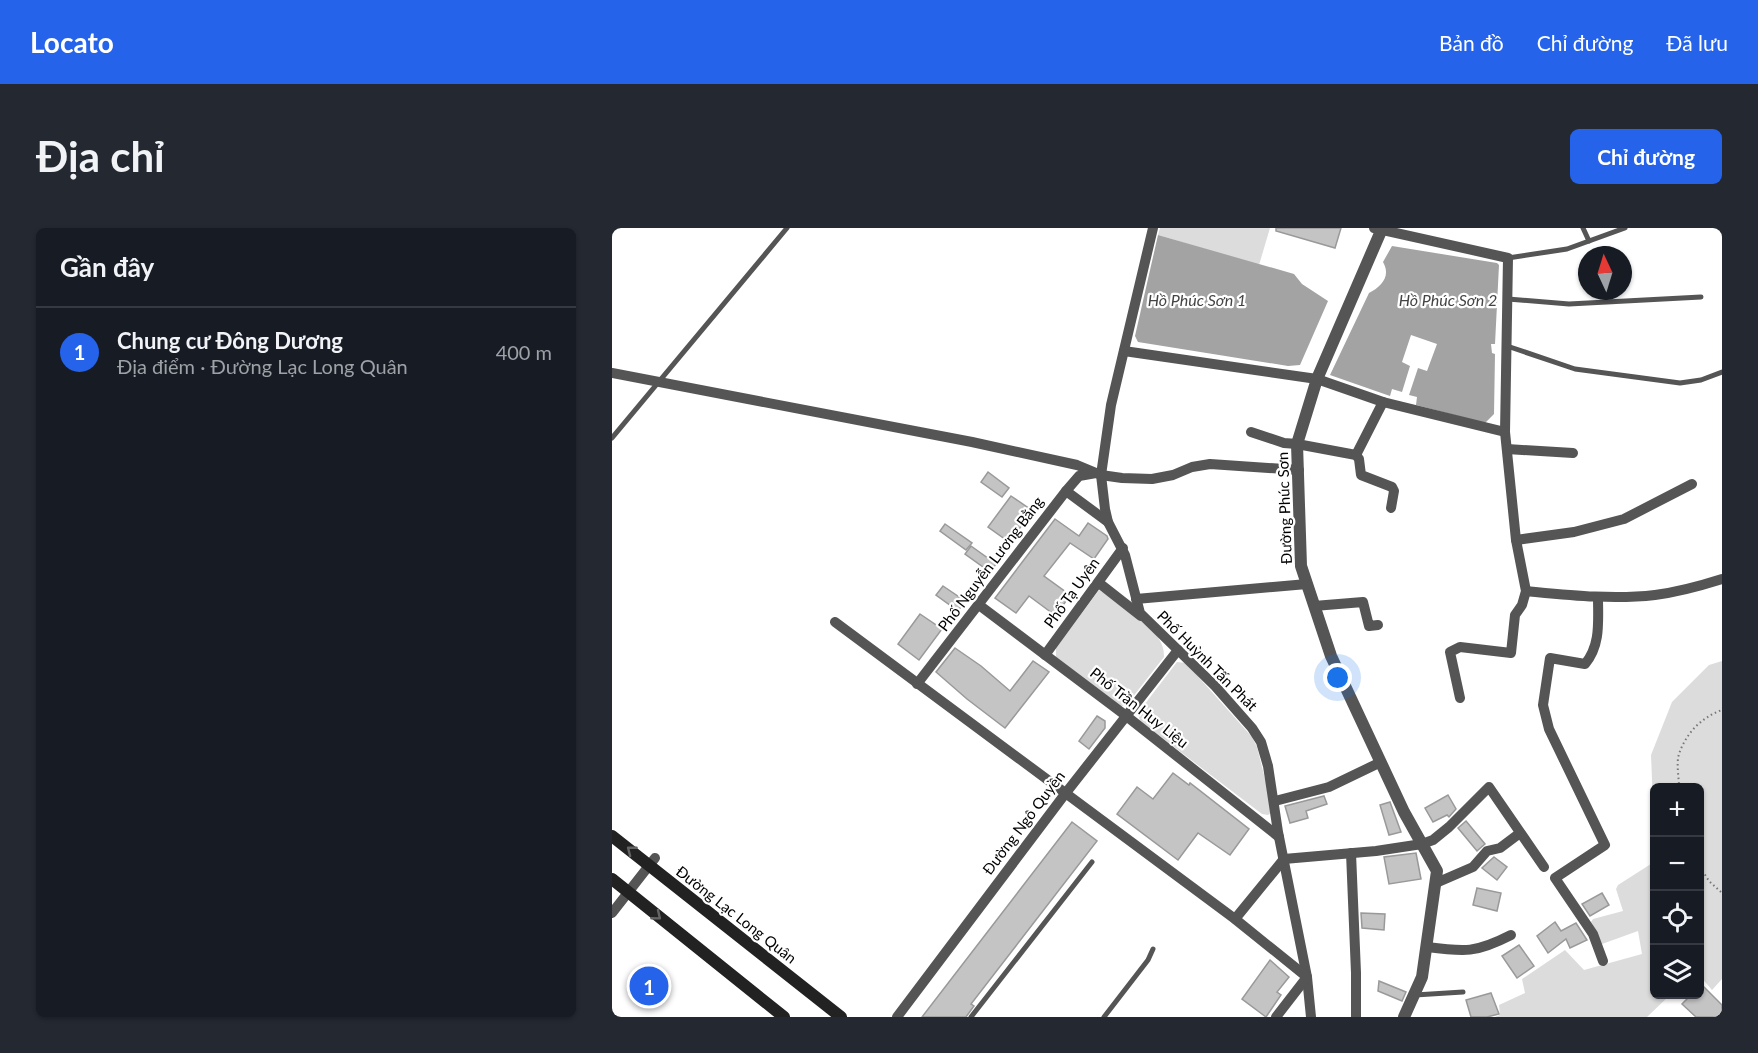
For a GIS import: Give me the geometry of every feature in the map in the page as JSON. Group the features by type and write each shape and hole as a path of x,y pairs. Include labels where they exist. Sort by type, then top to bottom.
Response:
{"main road":[{"name":"Đường Lạc Long Quân","path":"612,836 652,862 841,1017"},
{"path":"612,879 784,1017"}],"street":[{"name":"Phố Huỳnh Tấn Phát","path":"1154,228 1111,405 1099,474 1105,509 1108,522 1122,549 1138,610 1215,686 1261,742 1275,801 1279,837 1307,976 1311,1017"},
{"path":"1378,230 1509,258 1505,432 1516,540 1526,591 1515,615 1511,653 1460,647 1450,652 1460,698"},
{"name":"Đường Phúc Sơn","path":"1378,230 1317,379 1297,444 1301,566 1331,656 1404,812 1437,871 1422,977 1404,1017"},
{"path":"1124,351 1317,379 1383,402 1505,432"},
{"path":"612,373 972,442 1077,465 1099,474 1122,478 1152,479 1210,464 1299,470"},
{"path":"1356,454 1383,402"},
{"path":"1251,432 1284,443 1356,454"},
{"path":"1507,449 1573,453"},
{"path":"1356,454 1361,475 1392,488 1394,491 1391,508"},
{"name":"Phố Nguyễn Lương Bằng","path":"917,684 1079,476 1099,474"},
{"path":"1516,540 1574,532 1624,519 1692,484"},
{"path":"1066,491 1108,522"},
{"name":"Phố Tạ Uyên","path":"1045,655 1122,549"},
{"path":"1526,591 1598,597 1653,596 1683,591 1722,579"},
{"path":"1099,583 1143,617"},
{"path":"1136,598 1307,584"},
{"path":"1598,597 1598,640 1594,650 1585,664 1550,658 1543,705 1549,729 1605,845 1555,878 1593,934 1604,961"},
{"path":"1314,606 1363,602 1369,626 1378,625"},
{"name":"Phố Trần Huy Liệu","path":"979,605 1279,837"},
{"path":"835,622 1307,976 1276,1017"},
{"name":"Đường Ngô Quyền","path":"897,1017 1065,794 1178,650"},
{"path":"1275,801 1329,787 1381,762"},
{"path":"1235,920 1284,859 1422,844 1433,840 1449,827 1489,787 1544,867"},
{"path":"1436,883 1473,867 1487,852 1500,848 1521,833"},
{"path":"1351,853 1356,1017"},
{"path":"612,913 652,862"},
{"path":"1427,947 1460,952 1488,946 1510,935"}],"lane":[{"path":"612,438 787,228"},
{"path":"1583,228 1589,241"},
{"path":"1509,258 1567,249 1625,228"},
{"path":"1508,299 1569,304 1701,297"},
{"path":"1507,346 1575,369 1680,383 1701,380 1722,372"},
{"path":"971,1017 1092,862"},
{"path":"1104,1017 1148,960 1153,949"},
{"path":"1415,995 1463,992"}],"path":[{"path":"1679,783 1679,755 1687,738 1698,723 1722,710"},
{"path":"1704,874 1709,882 1722,893"}],"shaded area":[{"path":"1160,228 1270,228 1259,265 1158,235"},
{"path":"1099,590 1140,618 1158,637 1163,647 1164,657 1128,703 1120,707 1056,657 1056,648"},
{"path":"1722,661 1722,979 1712,990 1704,981 1704,783 1652,783 1651,755 1672,702 1709,665"},
{"path":"1177,662 1186,663 1252,737 1257,747 1271,803 1272,812 1268,815 1262,814 1140,721 1138,713"},
{"path":"1650,865 1650,999 1666,999 1647,1017 1495,1017 1500,1015 1499,1005 1525,993 1522,979 1565,950 1584,970 1642,954 1638,931 1602,944 1591,922 1593,919 1623,911 1616,889 1618,885"}],"water":[{"name":"Hồ Phúc Sơn 1","path":"1158,235 1294,274 1302,284 1328,301 1300,365 1288,366 1138,342 1135,336"},
{"name":"Hồ Phúc Sơn 2","path":"1392,246 1499,265 1495,344 1491,344 1492,353 1495,354 1494,414 1485,423 1416,405 1417,397 1409,395 1418,368 1427,371 1437,344 1411,335 1402,362 1410,366 1402,392 1392,389 1390,396 1330,375 1369,293 1378,287 1386,276 1383,262"}],"building":[{"path":"1276,228 1341,228 1335,248 1276,231"},
{"path":"988,472 1009,488 1002,497 981,482"},
{"path":"1011,496 1033,511 1009,542 988,527"},
{"path":"1055,519 1079,536 1088,523 1108,539 1094,559 1070,543 1044,576 1070,595 1056,616 1029,596 1016,613 995,598"},
{"path":"945,524 972,543 966,550 940,531"},
{"path":"971,546 996,564 990,572 965,554"},
{"path":"943,586 965,601 958,611 936,595"},
{"path":"920,614 942,629 919,660 898,644"},
{"path":"955,648 981,666 1010,691 1033,661 1049,672 1005,728 936,672"},
{"path":"1097,716 1105,721 1105,728 1089,749 1079,741"},
{"path":"1173,773 1189,785 1190,783 1249,829 1230,855 1198,833 1178,860 1117,814 1137,787 1153,799"},
{"path":"1448,795 1456,809 1449,817 1447,815 1433,822 1425,808"},
{"path":"1324,796 1327,804 1306,811 1308,818 1290,823 1285,806"},
{"path":"1390,802 1401,832 1389,835 1380,805"},
{"path":"1466,821 1485,844 1477,851 1458,828"},
{"path":"1072,822 1097,841 971,1004 974,1006 966,1017 922,1017"},
{"path":"1416,853 1421,879 1389,884 1384,857"},
{"path":"1494,857 1507,867 1497,880 1482,868"},
{"path":"1477,888 1501,893 1497,911 1473,905"},
{"path":"1602,893 1609,905 1590,916 1582,904"},
{"path":"1361,913 1385,914 1384,930 1362,928"},
{"path":"1555,922 1561,931 1576,923 1587,940 1570,948 1566,939 1548,953 1537,936"},
{"path":"1519,945 1534,966 1517,978 1502,956"},
{"path":"1270,960 1289,977 1277,992 1281,995 1266,1017 1242,999"},
{"path":"1379,981 1406,992 1402,1001 1378,991"},
{"path":"1704,987 1722,1005 1722,1017 1696,1017 1682,1004 1687,999 1704,999"},
{"path":"1491,993 1499,1014 1471,1017 1466,1000"}],"place":[{"name":"Chung cư Đông Dương","path":"649,986"}]}
